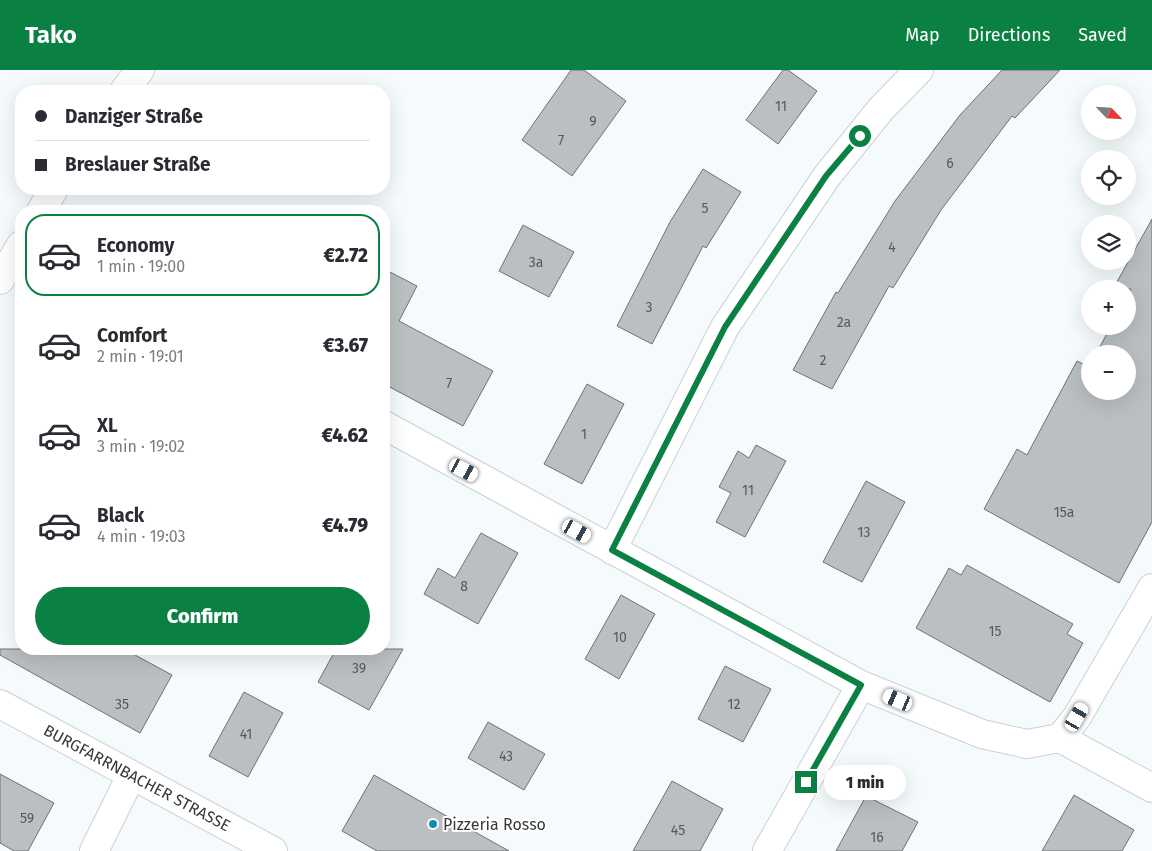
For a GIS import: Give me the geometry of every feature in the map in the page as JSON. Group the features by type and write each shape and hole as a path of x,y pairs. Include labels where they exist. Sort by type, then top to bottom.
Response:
{"street":[{"path":"129,85 140,70"},
{"path":"612,550 725,327 826,176 882,109 919,70"},
{"path":"0,280 15,255"},
{"path":"390,429 861,685 982,734 1028,744 1060,738 1152,788"},
{"path":"1060,738 1077,717 1152,588"},
{"path":"767,851 861,685"},
{"name":"BURGFARRNBACHER STRASSE","path":"0,704 131,776 274,851"},
{"path":"94,851 131,776"}],"building":[{"path":"571,70 584,70 626,101 572,176 522,140"},
{"path":"783,70 788,70 817,91 778,144 746,120"},
{"path":"1002,70 1060,70 1015,118 1012,116 941,210 893,288 889,286 832,389 793,370 836,292 838,293 895,201 960,115"},
{"path":"703,169 741,192 706,248 703,246 652,344 617,326 670,222"},
{"path":"1152,219 1152,522 1119,583 984,509 1017,449 1027,455 1077,361 1081,363 1081,400 1136,400 1136,345 1101,345 1106,335 1136,335 1136,280 1118,280 1124,270 1136,270 1136,248"},
{"path":"523,225 574,252 549,297 499,271"},
{"path":"390,272 417,286 399,321 493,371 463,426 390,387"},
{"path":"587,384 624,404 582,484 544,464"},
{"path":"756,445 786,461 745,537 716,522 731,493 719,487 738,451 749,458"},
{"path":"866,481 905,502 862,582 823,562"},
{"path":"481,533 518,553 478,624 424,594 438,568 455,578"},
{"path":"967,565 1073,624 1067,634 1083,643 1050,702 916,628 949,568 961,575"},
{"path":"621,595 655,614 619,679 585,659"},
{"path":"0,649 15,649 15,655 135,655 172,675 140,733 0,655"},
{"path":"390,649 403,649 369,710 318,682 333,655 390,655"},
{"path":"725,666 771,689 743,742 698,719"},
{"path":"244,692 283,713 248,777 209,756"},
{"path":"488,722 545,754 524,790 468,758"},
{"path":"0,774 54,803 28,851 14,851 0,843"},
{"path":"374,775 509,851 377,851 342,831"},
{"path":"672,781 723,809 700,851 633,851"},
{"path":"1074,795 1134,830 1122,851 1042,851"},
{"path":"866,796 918,822 902,851 836,851"}],"place":[{"name":"Pizzeria Rosso","path":"433,824"}],"route":[{"path":"806,782 861,685 612,550 725,327 826,176 860,136"}]}
